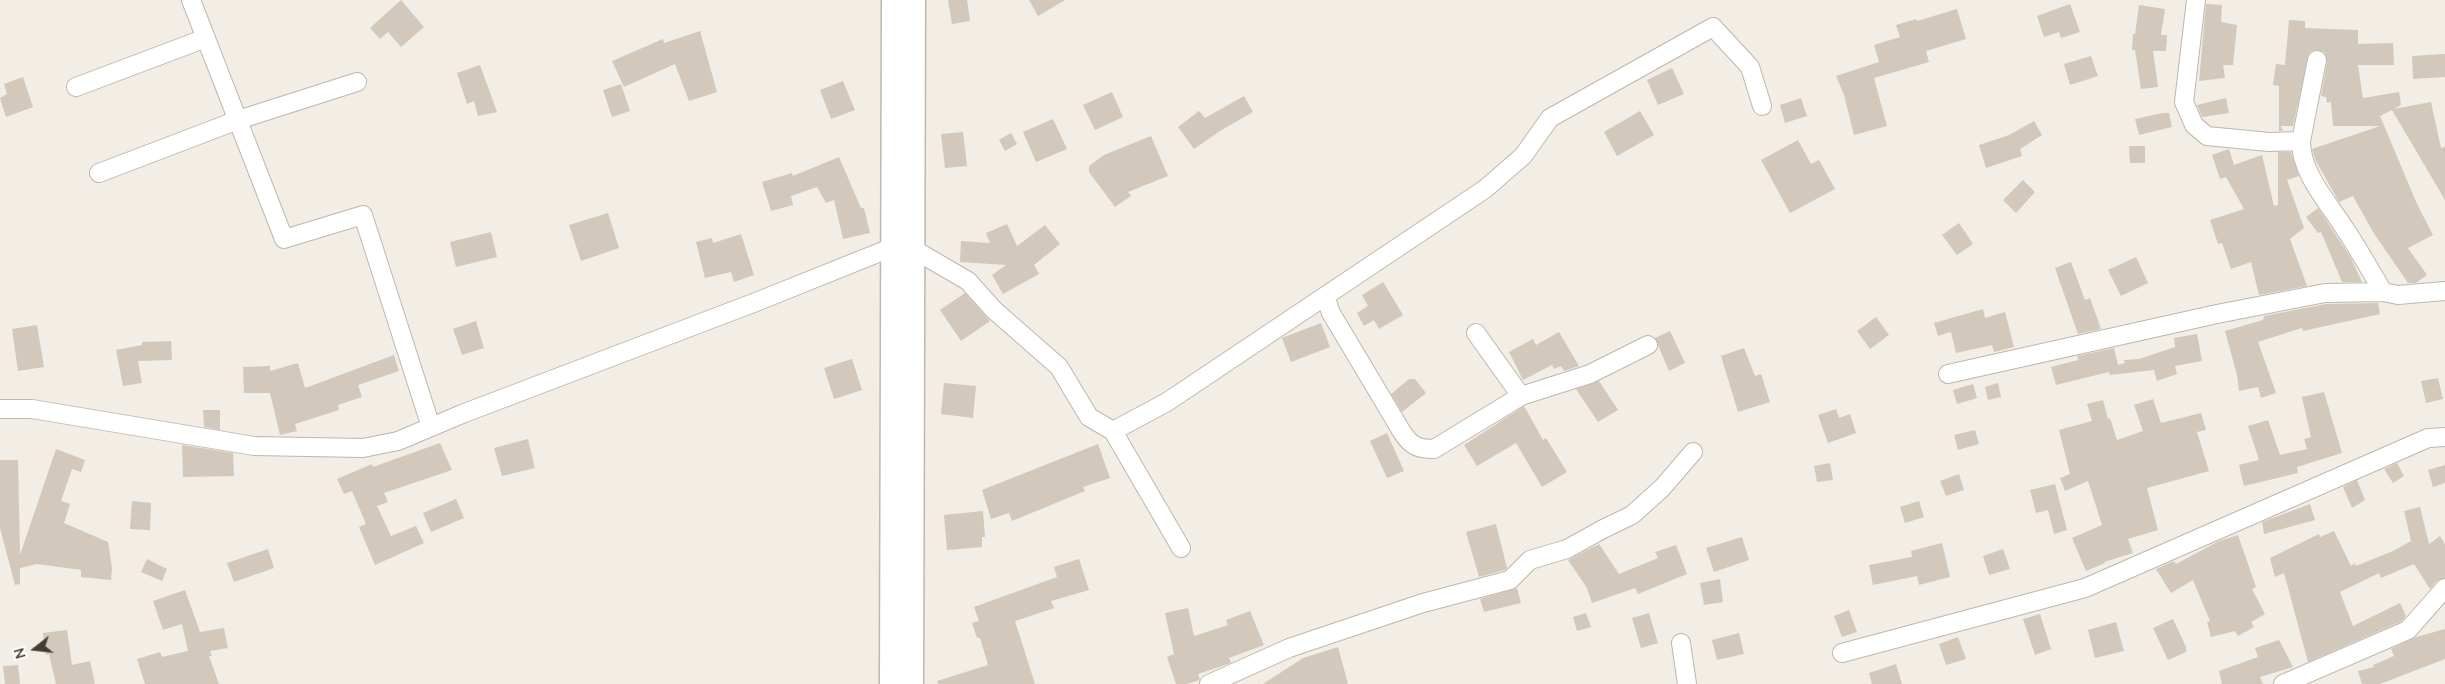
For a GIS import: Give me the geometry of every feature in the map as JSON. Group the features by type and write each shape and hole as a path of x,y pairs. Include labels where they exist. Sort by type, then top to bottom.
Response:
{"street":[{"path":"191,0 284,239 363,215 431,427"},
{"path":"893,0 903,248 912,684"},
{"path":"892,684 903,248 914,0"},
{"path":"2196,0 2184,102 2194,125 2207,136 2268,142 2301,141"},
{"path":"1113,431 1167,402 1485,189 1523,156 1550,118 1713,27 1750,67 1762,106"},
{"path":"76,87 206,38"},
{"path":"2317,60 2301,141 2301,151 2314,183 2346,229 2383,292"},
{"path":"99,172 238,120 358,82"},
{"path":"0,409 32,409 254,446 363,448 398,441 903,248 968,281 994,310 1059,367 1089,417 1113,431 1181,548"},
{"path":"1948,374 2217,314 2325,293 2383,292 2398,295 2445,291"},
{"path":"1325,296 1331,313 1402,432 1409,442 1419,449 1434,450 1521,396 1590,374 1648,345"},
{"path":"1476,333 1521,396"},
{"path":"1842,653 2084,588 2428,438 2445,436"},
{"path":"1209,684 1289,648 1423,603 1510,580 1530,560 1567,549 1603,528 1632,515 1662,488 1693,452"},
{"path":"2283,684 2408,630 2445,588"},
{"path":"1681,644 1687,684"}],"building":[{"path":"401,0 424,27 401,47 388,32 380,39 370,28"},
{"path":"948,0 967,0 970,21 952,24"},
{"path":"1029,0 1065,0 1038,16"},
{"path":"2070,4 2080,32 2061,38 2059,32 2044,37 2037,16"},
{"path":"2206,4 2222,5 2221,22 2237,25 2233,65 2223,65 2225,78 2199,81"},
{"path":"2139,5 2165,9 2161,35 2167,35 2166,51 2153,51 2158,87 2141,89 2135,50 2132,50"},
{"path":"1957,9 1966,39 1926,51 1929,62 1874,78 1887,126 1854,135 1844,95 1836,76 1879,62 1874,45 1900,37 1896,25"},
{"path":"2289,20 2305,21 2305,28 2358,30 2358,44 2393,43 2394,65 2358,65 2363,98 2399,92 2401,105 2394,109 2431,102 2441,148 2445,147 2445,200 2392,110 2380,116 2417,204 2433,235 2408,248 2427,275 2416,283 2408,283 2373,232 2353,196 2339,202 2316,161 2312,149 2380,126 2333,126 2331,102 2327,103 2326,97 2321,96 2327,62 2324,52 2314,50 2309,53 2293,126 2281,126 2283,131 2279,131 2279,86 2273,85 2276,64 2285,65"},
{"path":"700,31 717,92 689,101 675,64 624,87 612,61 663,39 664,43"},
{"path":"2445,54 2445,77 2413,79 2412,56"},
{"path":"2091,56 2098,76 2070,85 2064,64"},
{"path":"480,65 497,112 478,116 474,101 467,104 457,73"},
{"path":"1672,68 1684,94 1658,105 1647,80"},
{"path":"23,77 33,107 6,117 0,98 7,94 4,84"},
{"path":"843,81 855,110 831,119 820,90"},
{"path":"621,84 630,111 612,117 603,90"},
{"path":"1112,92 1123,117 1095,130 1083,105"},
{"path":"1244,96 1253,112 1194,149 1178,127 1199,111 1205,118"},
{"path":"1801,98 1807,116 1785,123 1780,105"},
{"path":"2226,98 2229,113 2202,117 2197,105"},
{"path":"1640,111 1654,135 1617,156 1604,132"},
{"path":"2169,113 2172,127 2139,135 2135,119"},
{"path":"1053,119 1067,149 1036,162 1023,132"},
{"path":"2034,121 2042,135 2020,149 2022,156 1986,168 1979,145 2009,135"},
{"path":"963,132 967,166 945,168 941,134"},
{"path":"1011,133 1017,144 1005,151 999,140"},
{"path":"1151,136 1168,176 1128,192 1131,196 1115,207 1089,172 1089,166 1104,155"},
{"path":"1798,140 1811,164 1819,160 1835,189 1790,213 1761,160"},
{"path":"2129,146 2145,146 2145,163 2130,163"},
{"path":"2229,149 2234,165 2262,155 2274,206 2278,205 2278,152 2291,152 2299,176 2287,180 2304,228 2290,239 2307,286 2259,295 2251,262 2231,269 2222,243 2218,244 2210,220 2244,209 2226,177 2220,179 2212,155"},
{"path":"839,157 861,208 864,208 870,233 843,239 834,200 826,203 817,187 791,196 793,205 771,211 762,182 792,173 793,176"},
{"path":"2023,180 2035,192 2016,213 2003,200"},
{"path":"2318,208 2351,258 2362,282 2342,282 2321,232 2318,233 2306,217"},
{"path":"608,213 619,248 581,261 569,225"},
{"path":"1959,223 1973,244 1957,255 1942,235"},
{"path":"1007,224 1017,246 1045,225 1060,244 1034,265 1039,274 1003,294 992,275 1006,265 960,262 961,241 990,243 986,233"},
{"path":"491,232 497,257 456,267 450,242"},
{"path":"741,234 754,275 734,282 731,272 705,278 696,242 712,238 713,243"},
{"path":"2136,257 2148,283 2121,296 2108,270"},
{"path":"2071,262 2085,300 2090,298 2101,329 2078,334 2055,268"},
{"path":"1383,282 1403,315 1379,329 1374,320 1364,326 1357,313 1368,306 1362,295"},
{"path":"965,293 990,321 961,341 940,310"},
{"path":"2378,303 2380,314 2303,331 2302,328 2258,342 2276,393 2261,398 2258,387 2239,391 2237,375 2225,331 2263,320 2264,316 2326,304"},
{"path":"1983,309 1985,318 2005,312 2014,347 1994,352 1992,345 1956,353 1951,332 1938,336 1934,323"},
{"path":"1876,317 1889,335 1870,349 1857,331"},
{"path":"476,321 484,348 462,355 453,329"},
{"path":"1321,323 1330,347 1291,362 1282,338"},
{"path":"37,325 44,367 18,371 12,329"},
{"path":"1670,331 1685,363 1669,371 1655,338"},
{"path":"1559,332 1579,366 1564,371 1561,366 1554,369 1552,365 1523,380 1509,352 1533,339 1536,345"},
{"path":"2197,334 2202,361 2175,366 2177,374 2157,381 2154,370 2110,375 2109,372 2056,385 2051,367 2078,360 2077,356 2114,348 2118,365 2125,363 2124,360 2139,359 2175,347 2174,338"},
{"path":"171,341 172,360 138,361 142,383 123,386 116,350 142,345 142,342"},
{"path":"1744,348 1755,376 1761,374 1770,402 1738,412 1721,356"},
{"path":"394,355 399,371 358,385 362,397 338,405 339,410 295,424 297,431 280,435 270,393 244,393 243,367 270,366 270,371 298,363 305,388"},
{"path":"852,359 862,390 834,399 824,368"},
{"path":"2438,378 2443,399 2426,403 2421,381"},
{"path":"1409,379 1415,379 1426,393 1402,412 1391,394"},
{"path":"1599,381 1618,410 1598,422 1576,389"},
{"path":"944,383 976,386 973,418 941,414"},
{"path":"1998,383 2001,397 1988,400 1985,387"},
{"path":"1973,384 1977,398 1957,404 1953,390"},
{"path":"2324,392 2342,453 2297,467 2298,473 2244,486 2239,465 2259,460 2248,426 2268,420 2280,455 2307,449 2304,439 2311,437 2302,397"},
{"path":"2153,399 2161,423 2201,413 2206,430 2197,432 2209,471 2147,488 2158,530 2128,539 2133,553 2104,562 2086,571 2072,538 2102,525 2088,481 2065,491 2060,478 2070,474 2059,430 2092,421 2087,404 2103,400 2108,419 2110,418 2117,440 2143,431 2134,405"},
{"path":"1524,406 1543,440 1546,438 1567,472 1542,487 1516,443 1477,466 1464,445"},
{"path":"1836,409 1839,418 1850,414 1856,433 1828,443 1818,415"},
{"path":"203,410 220,410 220,430 204,427"},
{"path":"1975,430 1979,444 1958,450 1954,435"},
{"path":"1387,433 1404,471 1387,478 1370,441"},
{"path":"528,439 535,468 502,476 494,448"},
{"path":"440,443 452,470 384,493 388,502 377,506 391,536 416,526 424,543 375,565 359,527 366,524 352,491 344,494 337,479 372,464 373,467"},
{"path":"1098,444 1110,478 1083,487 1085,491 1012,521 1009,513 991,519 982,490"},
{"path":"182,445 233,453 234,476 183,477"},
{"path":"56,449 85,460 81,472 72,469 61,501 70,504 64,523 108,542 112,568 111,580 81,577 81,570 37,564 20,568 20,584 15,585 0,528 0,460 18,460 20,555"},
{"path":"1830,463 1833,480 1817,482 1814,466"},
{"path":"2397,463 2404,476 2393,483 2384,469"},
{"path":"2445,465 2445,483 2433,487 2428,470"},
{"path":"1959,474 1964,490 1946,496 1940,481"},
{"path":"2357,480 2365,500 2352,508 2343,487"},
{"path":"2055,484 2067,530 2054,534 2048,510 2036,513 2030,490"},
{"path":"456,499 464,518 431,532 423,513"},
{"path":"132,501 151,503 150,530 130,529"},
{"path":"1919,501 1924,517 1905,523 1900,507"},
{"path":"2310,504 2315,520 2264,534 2262,522"},
{"path":"2420,507 2429,544 2440,536 2445,544 2445,578 2437,581 2430,589 2414,564 2381,578 2379,573 2340,592 2353,626 2400,603 2406,616 2402,621 2308,662 2284,573 2275,577 2270,558 2319,534 2320,537 2334,531 2351,566 2355,563 2356,566 2393,551 2411,541 2404,511"},
{"path":"983,511 985,537 982,537 982,547 947,550 944,515"},
{"path":"1496,524 1507,568 1479,577 1466,532"},
{"path":"2238,535 2256,587 2252,589 2265,614 2251,622 2254,627 2238,636 2235,631 2211,637 2207,622 2210,621 2193,580 2171,593 2156,569 2174,561 2176,564 2219,541"},
{"path":"1742,537 1749,560 1714,572 1706,548"},
{"path":"1942,543 1950,577 1919,585 1917,576 1873,585 1869,565 1912,557 1911,551"},
{"path":"1599,544 1619,574 1658,558 1655,552 1676,545 1687,574 1638,594 1635,588 1592,603 1587,588 1568,560"},
{"path":"268,549 274,568 234,582 227,563"},
{"path":"2003,549 2010,569 1989,575 1983,556"},
{"path":"147,559 167,569 162,581 141,572"},
{"path":"1079,559 1089,590 1051,601 1054,608 1015,621 1035,684 938,684 937,681 988,665 980,638 977,638 972,623 979,621 974,607 1057,577 1054,567"},
{"path":"1720,579 1723,602 1704,605 1700,583"},
{"path":"1517,588 1521,603 1484,612 1480,599"},
{"path":"185,590 200,632 224,628 228,648 210,651 212,656 209,656 219,684 145,684 137,659 160,652 162,657 188,651 182,624 163,630 153,601"},
{"path":"1188,608 1194,636 1228,625 1226,620 1250,611 1264,645 1229,658 1231,663 1198,674 1200,680 1187,684 1176,684 1167,657 1174,654 1165,613"},
{"path":"1849,610 1857,632 1842,637 1834,616"},
{"path":"1586,613 1591,627 1577,631 1573,617"},
{"path":"1649,613 1658,643 1641,648 1632,618"},
{"path":"2040,614 2051,649 2035,655 2023,619"},
{"path":"2173,619 2186,647 2186,652 2168,660 2153,628"},
{"path":"2116,622 2124,651 2095,658 2088,630"},
{"path":"2445,629 2445,659 2380,684 2362,684 2358,671 2374,667 2373,665 2394,656 2391,649 2416,637"},
{"path":"67,630 72,665 90,661 95,684 56,684 49,654 46,655 43,633"},
{"path":"1739,633 1744,654 1717,660 1712,640"},
{"path":"1958,637 1966,659 1946,665 1939,644"},
{"path":"2279,640 2293,667 2260,677 2263,684 2222,684 2219,671 2258,657 2255,648"},
{"path":"1338,647 1348,684 1263,684 1303,658"},
{"path":"1896,664 1902,684 1872,684 1869,673"},
{"path":"18,665 20,684 5,684 3,666"}]}
